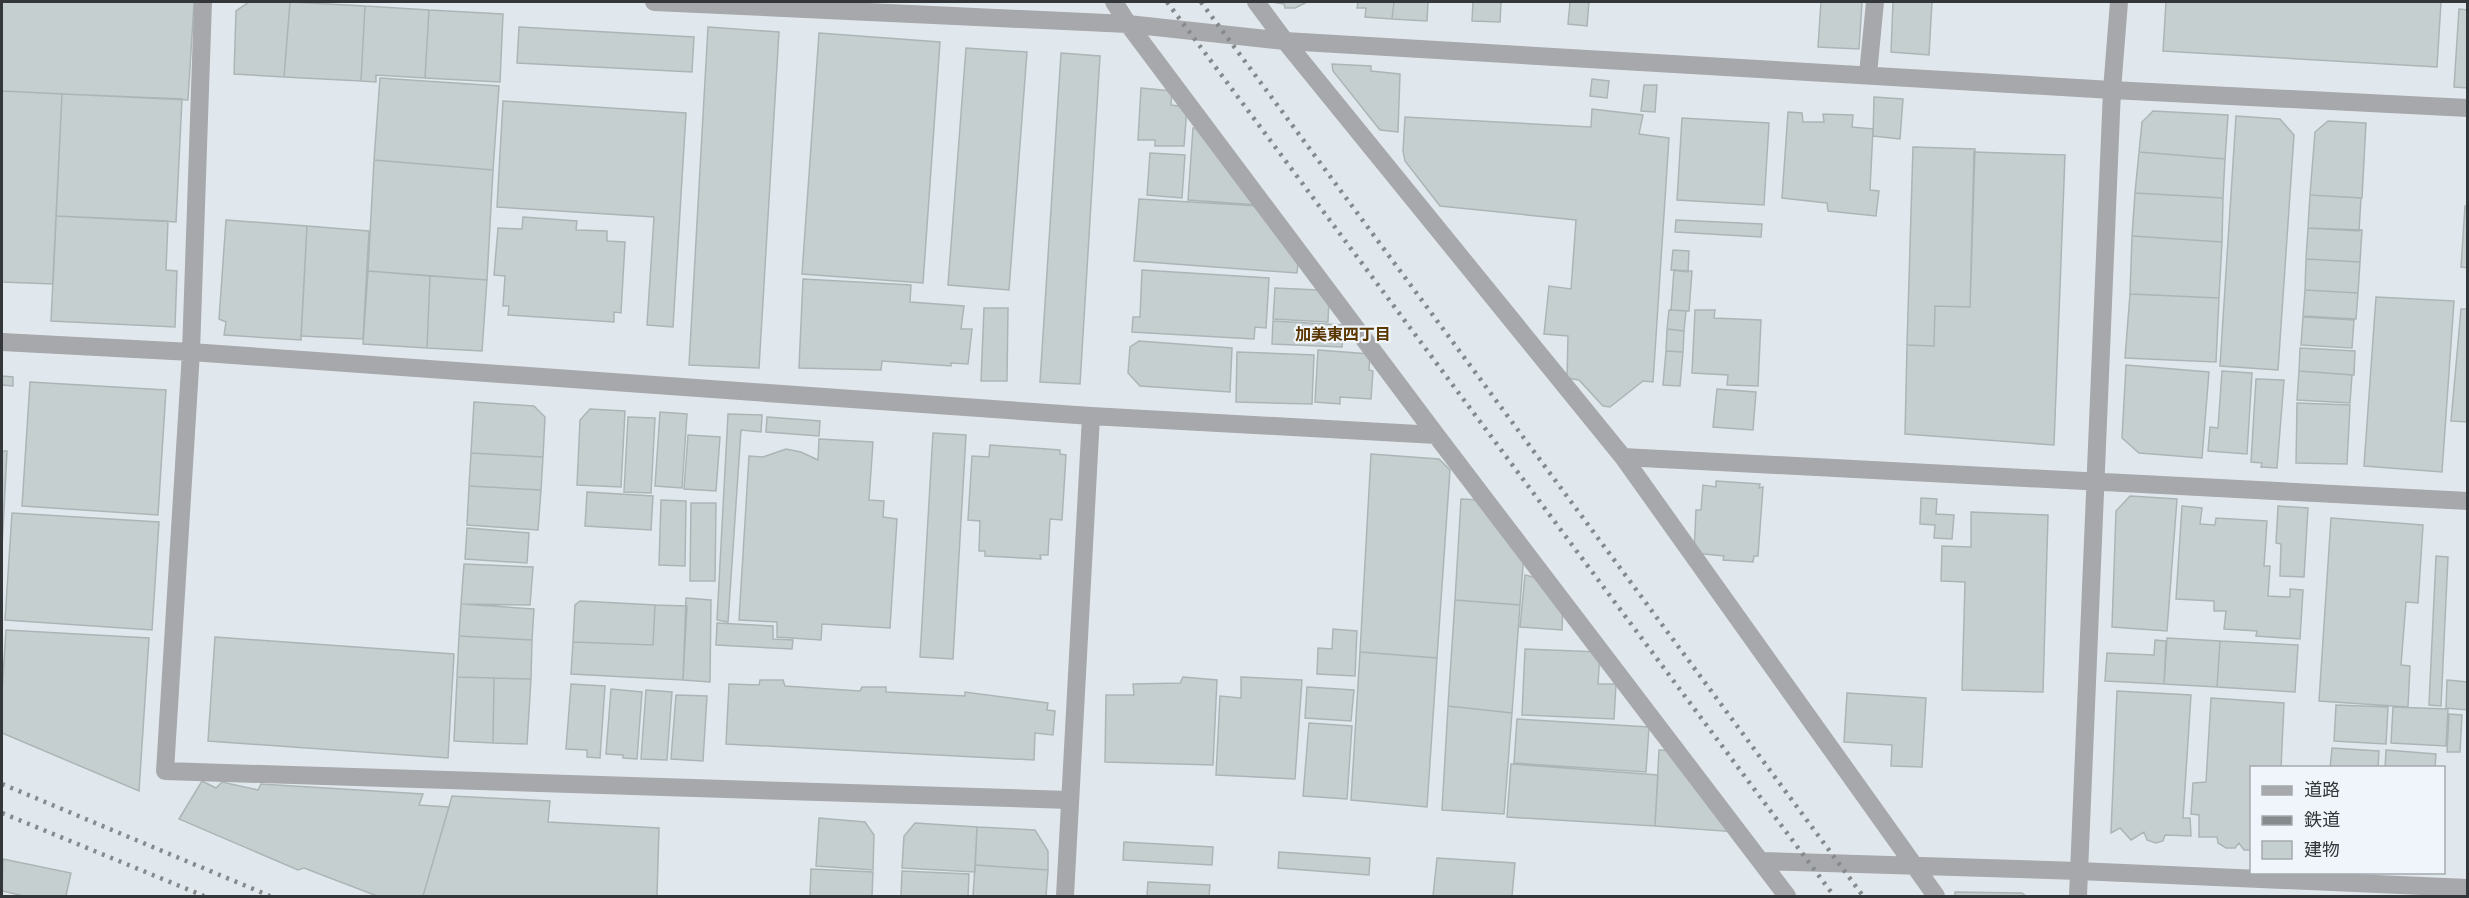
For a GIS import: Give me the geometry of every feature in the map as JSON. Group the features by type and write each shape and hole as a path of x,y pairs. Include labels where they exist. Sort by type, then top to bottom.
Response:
{"street":[{"path":"203,2 191,352 165,771 1069,800"},
{"path":"654,2 1128,24 1285,41 2112,90 2468,108"},
{"path":"1114,2 1128,24 1436,435 1787,897"},
{"path":"1256,2 1285,41 1623,457 1936,897"},
{"path":"1868,74 1875,2"},
{"path":"2078,897 2112,90 2119,2"},
{"path":"2,342 191,352 1091,416 1436,435"},
{"path":"1065,897 1091,416"},
{"path":"1623,457 2468,501"},
{"path":"1761,861 2079,871 2468,888"}],"building":[{"path":"2,2 194,2 188,100 2,91"},
{"path":"249,2 290,2 284,77 234,74 236,11"},
{"path":"290,2 365,6 361,81 284,77"},
{"path":"1272,2 1307,2 1295,8 1285,8 1284,4"},
{"path":"1358,2 1394,2 1392,19 1365,17 1366,8 1357,8"},
{"path":"1394,2 1428,2 1427,21 1392,19"},
{"path":"1473,2 1501,2 1500,22 1472,21"},
{"path":"1570,2 1589,2 1587,26 1568,24"},
{"path":"1821,2 1862,2 1859,49 1818,47"},
{"path":"1893,2 1932,2 1929,55 1891,52"},
{"path":"2166,2 2441,2 2437,67 2163,51"},
{"path":"365,6 429,10 425,78 376,75 376,82 361,81"},
{"path":"2459,9 2468,10 2468,88 2454,87"},
{"path":"429,10 503,14 500,82 425,78"},
{"path":"519,27 694,37 692,72 517,63"},
{"path":"708,27 779,32 759,368 689,365"},
{"path":"819,33 940,42 923,283 802,274"},
{"path":"966,48 1027,52 1009,290 948,285"},
{"path":"1061,53 1100,56 1080,384 1040,382"},
{"path":"1332,64 1371,66 1371,71 1400,74 1398,132 1380,130 1333,71"},
{"path":"380,78 499,86 493,170 374,160"},
{"path":"1592,79 1609,81 1607,98 1590,96"},
{"path":"1644,85 1657,85 1655,112 1641,111"},
{"path":"1141,88 1172,91 1171,105 1187,107 1184,146 1155,146 1155,140 1138,140"},
{"path":"2,91 62,94 53,284 2,282"},
{"path":"62,94 182,99 176,222 56,216"},
{"path":"1874,97 1903,99 1900,139 1873,136"},
{"path":"503,101 686,113 673,327 647,325 654,217 497,207"},
{"path":"1592,109 1643,115 1639,134 1669,138 1653,382 1643,381 1610,407 1603,406 1579,380 1567,378 1568,336 1544,334 1549,286 1571,289 1576,220 1440,206 1405,161 1403,151 1405,117 1591,127"},
{"path":"2153,111 2228,115 2225,159 2139,152 2142,122"},
{"path":"1788,112 1802,113 1803,122 1824,122 1823,114 1853,115 1852,127 1873,129 1870,190 1879,191 1876,216 1828,211 1827,203 1782,198"},
{"path":"2236,116 2280,119 2294,135 2278,370 2220,366"},
{"path":"1682,118 1769,123 1764,205 1677,200"},
{"path":"2328,121 2366,123 2362,198 2310,195 2315,132"},
{"path":"1193,128 1204,128 1259,205 1188,200"},
{"path":"1913,147 1975,149 1970,307 1935,306 1934,346 1907,345"},
{"path":"1974,152 2065,155 2054,445 1905,434 1907,345 1934,346 1935,306 1970,307"},
{"path":"2139,152 2225,159 2223,198 2135,193"},
{"path":"1150,153 1185,155 1182,198 1147,195"},
{"path":"374,160 493,170 487,280 368,271"},
{"path":"2135,193 2223,198 2222,242 2132,236"},
{"path":"2310,195 2361,198 2359,231 2308,228"},
{"path":"1139,199 1259,206 1299,254 1297,273 1134,261"},
{"path":"2465,206 2468,206 2468,268 2461,267"},
{"path":"56,216 168,221 166,270 177,271 175,327 51,321"},
{"path":"523,217 577,221 576,230 607,231 607,241 625,242 621,313 614,312 614,322 508,315 509,306 503,306 505,276 494,275 498,228 522,229"},
{"path":"226,220 307,226 301,340 224,335 226,322 219,319"},
{"path":"1676,220 1762,224 1761,237 1675,232"},
{"path":"307,226 369,231 363,339 301,336"},
{"path":"2308,228 2362,230 2360,262 2306,259"},
{"path":"2132,236 2222,242 2219,298 2130,294"},
{"path":"1673,250 1689,251 1688,272 1671,270"},
{"path":"2306,259 2360,262 2358,293 2305,290"},
{"path":"1142,270 1269,278 1266,328 1255,327 1254,339 1132,332 1133,317 1140,317"},
{"path":"1674,270 1692,271 1689,311 1671,310"},
{"path":"368,271 430,276 427,348 363,344"},
{"path":"430,276 487,280 482,351 427,348"},
{"path":"803,279 911,285 910,302 964,306 961,329 972,329 968,364 951,363 951,366 882,361 881,370 799,368"},
{"path":"1275,288 1318,290 1329,298 1328,322 1273,319"},
{"path":"2305,290 2358,293 2356,319 2303,316"},
{"path":"2130,294 2219,298 2216,362 2125,358"},
{"path":"2376,297 2454,301 2442,472 2364,466"},
{"path":"984,308 1008,308 1007,381 981,381"},
{"path":"2461,309 2468,309 2468,422 2451,421"},
{"path":"1669,310 1686,311 1684,331 1667,329"},
{"path":"1695,310 1715,310 1714,318 1761,320 1758,386 1727,385 1728,375 1692,373"},
{"path":"2303,317 2354,320 2352,348 2301,345"},
{"path":"1273,321 1344,325 1342,347 1272,344"},
{"path":"1667,329 1684,331 1683,352 1666,351"},
{"path":"1139,341 1232,348 1230,392 1140,386 1128,373 1130,347"},
{"path":"2300,348 2355,351 2354,375 2299,371"},
{"path":"1318,350 1370,354 1369,370 1373,371 1371,399 1340,397 1340,404 1315,402"},
{"path":"1666,351 1683,352 1680,386 1663,385"},
{"path":"1237,352 1314,355 1312,404 1236,402"},
{"path":"2126,365 2209,372 2202,458 2139,453 2122,438"},
{"path":"2222,371 2252,373 2247,454 2208,451 2210,427 2218,428"},
{"path":"2299,371 2352,375 2350,403 2297,400"},
{"path":"2,376 13,377 13,386 2,385"},
{"path":"2256,379 2284,380 2277,468 2261,467 2262,463 2251,462"},
{"path":"30,382 166,390 158,515 22,506"},
{"path":"1717,389 1756,392 1753,430 1713,427"},
{"path":"474,402 534,406 545,417 543,457 471,453"},
{"path":"2297,403 2350,405 2347,464 2296,463"},
{"path":"590,409 625,411 621,487 577,485 580,420"},
{"path":"660,412 687,414 682,488 655,486"},
{"path":"728,414 762,415 761,432 741,430 728,622 717,620"},
{"path":"628,417 655,418 651,493 624,492"},
{"path":"767,417 820,421 819,436 766,432"},
{"path":"933,433 966,435 953,659 920,657"},
{"path":"688,435 720,437 716,491 684,489"},
{"path":"819,439 873,442 869,500 884,501 883,517 897,519 890,628 822,624 821,640 777,637 777,622 739,620 749,456 763,457 786,449 801,452 818,460"},
{"path":"990,445 1060,450 1060,454 1066,455 1062,520 1050,519 1048,555 1040,555 1041,559 985,556 985,551 979,551 980,521 968,520 972,456 989,457"},
{"path":"2,451 7,451 2,549"},
{"path":"471,453 543,457 541,490 469,486"},
{"path":"1371,454 1439,459 1450,470 1437,658 1360,652"},
{"path":"1716,481 1760,484 1759,488 1763,487 1758,556 1754,556 1753,562 1723,560 1724,556 1694,553 1696,510 1701,510 1703,485 1716,487"},
{"path":"469,486 541,490 538,530 467,525"},
{"path":"587,492 653,496 651,530 585,526"},
{"path":"2130,496 2177,499 2167,631 2112,627 2116,511"},
{"path":"1921,498 1937,499 1936,514 1954,515 1952,539 1934,538 1935,525 1920,524"},
{"path":"1461,499 1480,500 1524,553 1520,605 1455,600"},
{"path":"661,500 686,501 685,566 659,565"},
{"path":"691,503 716,503 715,581 690,581"},
{"path":"2182,506 2202,508 2200,524 2215,525 2216,518 2267,521 2264,566 2270,566 2268,596 2290,597 2290,589 2303,590 2300,639 2256,636 2257,631 2224,629 2226,611 2214,611 2214,601 2176,599"},
{"path":"2278,506 2308,508 2304,577 2280,576 2281,544 2276,543"},
{"path":"1971,512 2048,515 2043,692 1962,690 1965,582 1941,581 1942,546 1971,547"},
{"path":"12,513 159,522 152,630 5,620"},
{"path":"2331,518 2423,525 2418,603 2406,602 2401,665 2410,666 2408,707 2319,701"},
{"path":"467,528 529,533 527,563 465,559"},
{"path":"2436,556 2448,557 2441,706 2429,705"},
{"path":"464,564 533,567 530,605 461,604"},
{"path":"1525,575 1541,579 1563,604 1562,630 1520,627"},
{"path":"686,598 711,600 710,682 683,680"},
{"path":"1455,600 1520,605 1512,713 1448,706"},
{"path":"580,601 655,605 653,645 573,642 575,605"},
{"path":"461,604 534,609 532,640 459,636"},
{"path":"655,605 687,606 683,680 571,674 573,642 653,645"},
{"path":"717,623 773,626 773,639 793,640 792,649 716,645"},
{"path":"1333,629 1357,631 1355,676 1317,674 1318,648 1332,649"},
{"path":"6,630 149,638 139,791 2,733"},
{"path":"459,636 532,640 531,679 457,677"},
{"path":"215,637 454,654 448,758 208,741"},
{"path":"2167,638 2220,641 2217,687 2164,684"},
{"path":"2155,640 2166,641 2164,684 2105,681 2107,653 2154,655"},
{"path":"2220,641 2298,645 2295,692 2217,687"},
{"path":"1525,649 1600,652 1598,684 1616,684 1614,719 1522,715"},
{"path":"1360,652 1437,658 1427,807 1351,800"},
{"path":"457,677 494,678 493,743 454,741"},
{"path":"1183,677 1217,680 1213,765 1105,762 1106,695 1134,695 1133,684 1180,683"},
{"path":"1241,677 1302,680 1295,779 1216,775 1220,696 1241,698"},
{"path":"494,678 531,679 527,744 493,743"},
{"path":"760,680 783,680 785,686 860,691 862,687 886,687 886,692 965,696 965,692 1048,703 1047,710 1055,711 1053,735 1035,733 1034,760 726,744 729,684 759,685"},
{"path":"2447,680 2468,682 2468,710 2446,708"},
{"path":"571,684 605,686 600,758 587,757 587,750 566,749"},
{"path":"1307,687 1354,690 1351,721 1305,718"},
{"path":"611,689 642,692 637,759 606,754"},
{"path":"646,690 672,692 667,760 641,759"},
{"path":"2117,691 2191,695 2183,818 2190,818 2191,836 2165,835 2163,841 2156,843 2147,840 2144,832 2131,840 2120,828 2111,833"},
{"path":"1847,693 1926,698 1922,767 1891,766 1892,745 1844,742"},
{"path":"676,695 707,696 703,761 671,759"},
{"path":"2211,698 2284,703 2281,766 2250,766 2250,850 2244,850 2239,843 2235,848 2226,848 2218,843 2217,837 2199,837 2199,815 2191,814 2193,783 2206,782"},
{"path":"2336,705 2388,707 2386,744 2334,741"},
{"path":"1448,706 1512,713 1504,814 1442,810"},
{"path":"2393,707 2448,709 2446,746 2391,743"},
{"path":"2449,714 2462,715 2460,752 2447,752"},
{"path":"1517,719 1649,727 1646,772 1514,763"},
{"path":"1309,723 1352,726 1347,799 1303,796"},
{"path":"2332,748 2379,751 2378,766 2330,766"},
{"path":"1659,750 1675,751 1736,832 1655,826"},
{"path":"2386,750 2436,754 2435,766 2385,766"},
{"path":"1511,764 1658,775 1655,826 1507,817"},
{"path":"202,781 216,788 222,782 258,790 261,784 423,794 419,805 449,807 423,896 377,896 304,868 298,870 179,819"},
{"path":"452,796 550,801 548,822 659,828 657,896 423,896"},
{"path":"819,818 865,822 874,835 873,870 816,866"},
{"path":"915,823 977,827 975,872 902,868 904,836"},
{"path":"977,827 1035,830 1048,851 1048,870 975,865"},
{"path":"1124,842 1213,847 1212,865 1123,860"},
{"path":"1279,852 1370,858 1369,875 1278,868"},
{"path":"1437,858 1515,863 1512,896 1433,896"},
{"path":"3,859 71,873 66,896 24,896 2,891"},
{"path":"975,865 1048,870 1046,896 973,896"},
{"path":"811,869 873,872 872,896 810,896"},
{"path":"902,871 969,874 968,896 901,896"},
{"path":"1148,882 1210,885 1209,896 1147,896"},
{"path":"1955,892 2022,893 2026,896 1955,896"}],"railway":[{"path":"1167,2 1834,896"},
{"path":"1201,2 1863,896"},
{"path":"2,784 270,896"},
{"path":"2,813 204,896"}],"district":[{"name":"加美東四丁目","path":"1343,334"}]}
